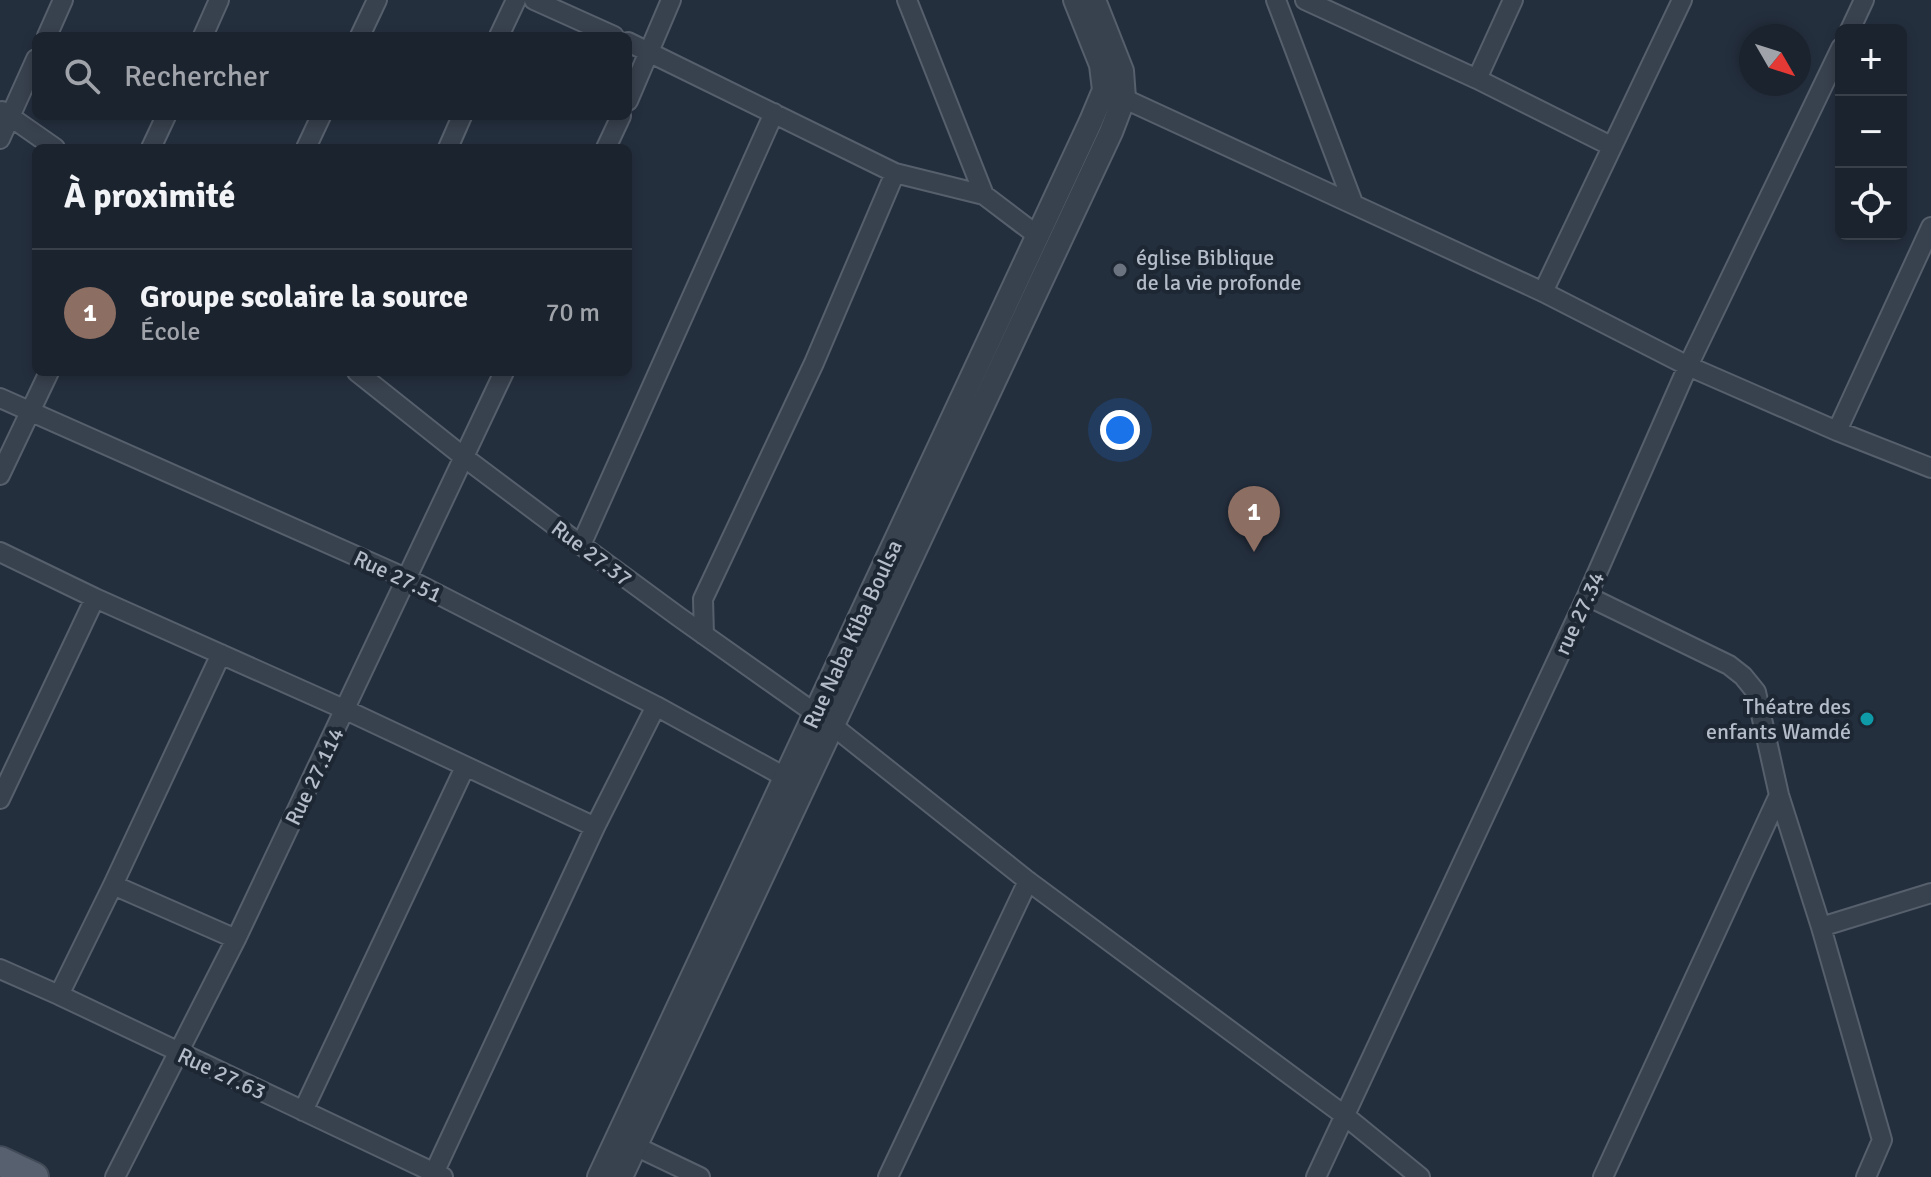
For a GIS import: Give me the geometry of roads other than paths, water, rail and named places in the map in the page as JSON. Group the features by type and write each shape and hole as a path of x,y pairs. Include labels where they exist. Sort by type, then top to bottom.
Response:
{"main road":[{"path":"0,1161 34,1177"}],"street":[{"path":"49,32 63,0"},
{"path":"205,32 219,0"},
{"path":"362,32 377,0"},
{"path":"501,32 516,0"},
{"path":"534,0 605,32"},
{"path":"632,92 671,0"},
{"path":"907,0 984,195"},
{"path":"1075,0 1114,94 1543,292 1688,366 1931,468"},
{"path":"1094,0 1122,71 1114,94"},
{"path":"1276,0 1353,203"},
{"path":"1305,0 1477,79 1611,146"},
{"path":"1477,79 1513,0"},
{"path":"1543,292 1682,0"},
{"path":"1853,24 1864,0"},
{"path":"632,44 895,173 984,195 1038,236"},
{"name":"rue 27.34","path":"1316,1177 1587,596 1688,366 1835,60"},
{"path":"0,139 5,113 32,66"},
{"name":"Rue Naba Kiba Boulsa","path":"621,1177 1038,236 1091,121 1114,94"},
{"name":"Rue Naba Kiba Boulsa","path":"599,1177 785,777 824,720 1106,143 1114,94"},
{"path":"5,113 49,144"},
{"path":"581,545 774,113"},
{"path":"153,144 164,120"},
{"path":"308,144 319,120"},
{"path":"450,144 460,120"},
{"path":"608,144 619,120"},
{"path":"704,635 703,599 814,363 895,173"},
{"path":"1837,431 1931,227"},
{"path":"0,475 47,376"},
{"name":"Rue 27.37","path":"362,376 581,545 824,720 1028,881 1344,1115 1420,1177"},
{"name":"Rue 27.114","path":"115,1177 236,939 502,376"},
{"name":"Rue 27.51","path":"0,398 408,579 656,706 785,777"},
{"path":"0,552 595,827"},
{"path":"1587,596 1729,665 1756,692 1779,795 1821,927 1882,1140 1866,1177"},
{"path":"0,799 95,598"},
{"path":"679,617 703,599"},
{"path":"59,995 221,654"},
{"path":"439,1175 595,827 656,706"},
{"path":"303,1111 465,767"},
{"path":"1603,1177 1779,795"},
{"path":"888,1177 1028,881"},
{"path":"113,885 236,939"},
{"path":"1821,927 1931,893"},
{"name":"Rue 27.63","path":"0,969 439,1175"},
{"path":"635,1146 700,1177"}],"place":[{"name":"église Biblique de la vie profonde","path":"1120,270"},
{"name":"Groupe scolaire la source","path":"1254,552"},
{"name":"Théatre des enfants Wamdé","path":"1867,719"}]}
